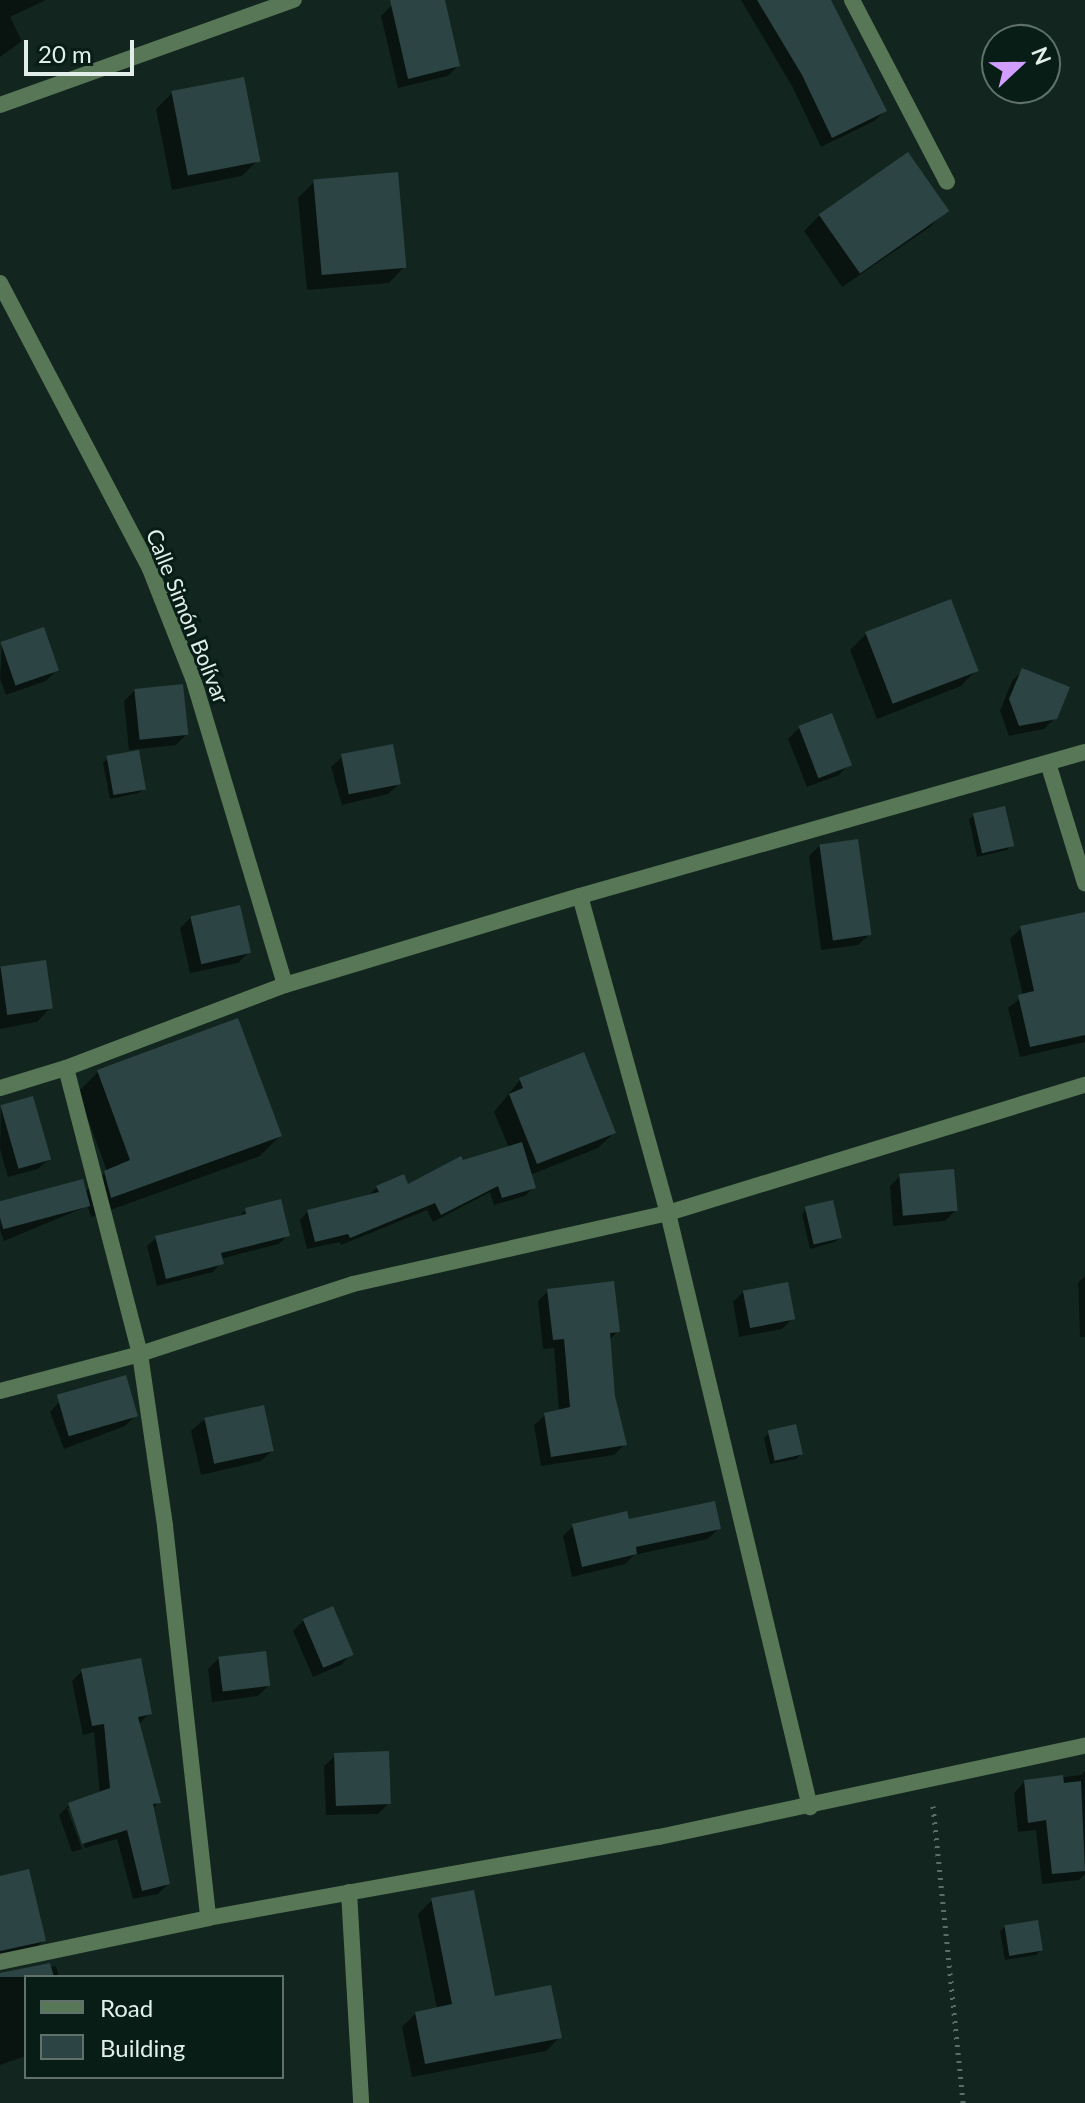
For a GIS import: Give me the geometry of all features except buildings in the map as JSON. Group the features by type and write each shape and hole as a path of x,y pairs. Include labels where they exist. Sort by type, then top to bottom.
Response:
{"street":[{"path":"0,105 294,0"},
{"path":"852,0 947,182"},
{"name":"Calle Simón Bolívar","path":"0,283 150,569 193,678 285,985"},
{"path":"0,1088 66,1068 285,985 580,896 1085,752"},
{"path":"1048,763 1085,883"},
{"path":"580,896 668,1213 810,1807"},
{"path":"66,1068 140,1354 165,1526 208,1918"},
{"path":"0,1391 140,1354 353,1284 668,1213 1085,1085"},
{"path":"0,1962 208,1918 810,1807 1085,1746"},
{"path":"349,1892 361,2103"}],"path":[{"path":"930,1781 963,2103"}]}
